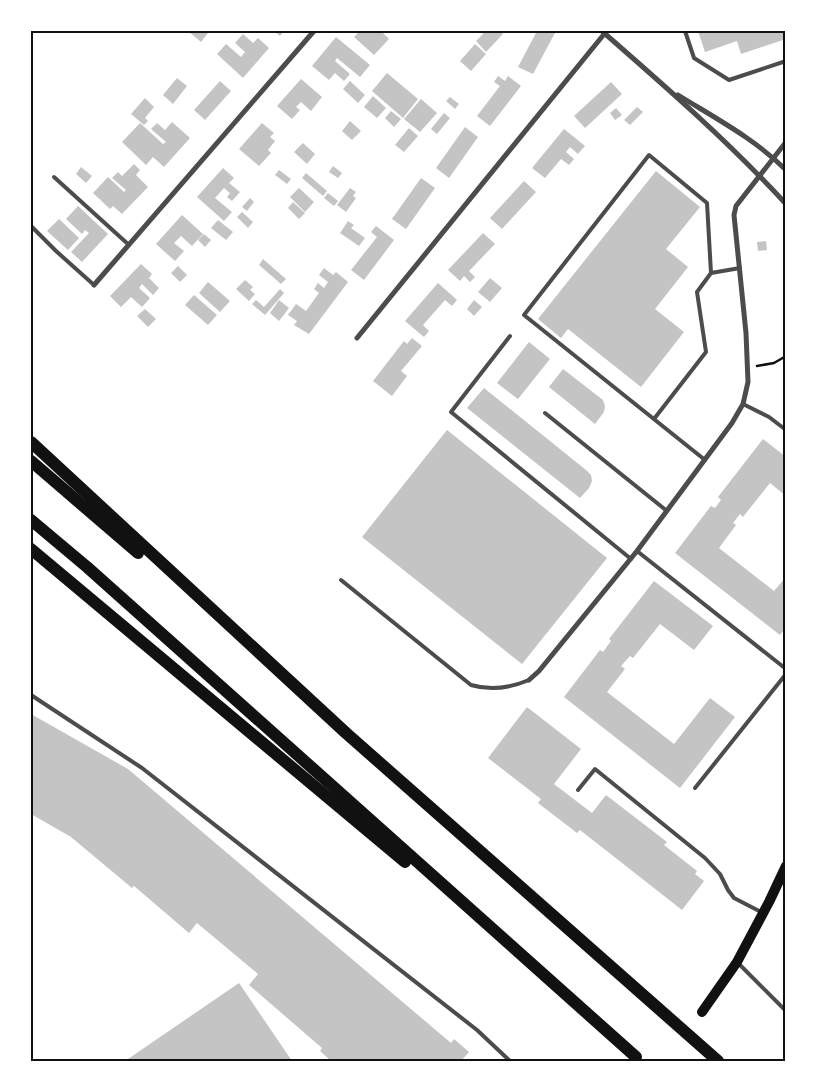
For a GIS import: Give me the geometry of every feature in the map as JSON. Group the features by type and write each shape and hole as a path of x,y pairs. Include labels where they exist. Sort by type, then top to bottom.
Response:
{"highway":[{"path":"31,442 346,734"},
{"path":"31,461 346,734 718,1061"},
{"path":"31,520 638,1059"},
{"path":"31,549 638,1059"}],"main road":[{"path":"702,1012 737,962 786,866"}],"street":[{"path":"94,285 314,31"},
{"path":"357,338 604,32 669,89 759,175 786,204"},
{"path":"669,89 741,134 773,157 786,170"},
{"path":"529,680 539,671 631,559 732,423 743,404 748,382 748,368 741,268 734,215 736,206 786,142"}],"lane":[{"path":"685,31 694,58 729,80 786,61"},
{"path":"654,419 706,352 697,292 710,273 707,203 649,155 524,315 705,460"},
{"path":"54,176 129,245"},
{"path":"31,226 94,285"},
{"path":"710,273 741,268"},
{"path":"510,336 451,412 631,559"},
{"path":"743,404 769,417 786,430"},
{"path":"545,413 667,511"},
{"path":"637,551 786,669"},
{"path":"342,580 471,685 483,689 494,689 516,685 529,680"},
{"path":"696,788 786,674"},
{"path":"31,695 142,768 477,1030 510,1061"},
{"path":"578,790 595,769 705,858 720,874 734,898 763,913"},
{"path":"737,962 786,1011"}],"path":[{"path":"748,368 774,363 786,356"}],"building":[{"path":"188,31 206,31 208,33 201,42"},
{"path":"274,31 284,31 280,36"},
{"path":"355,31 381,31 389,39 374,55 354,37 358,33"},
{"path":"481,31 499,31 503,34 486,52 476,41 483,34"},
{"path":"537,31 556,31 533,74 518,67"},
{"path":"698,31 786,31 786,39 741,54 737,41 705,52"},
{"path":"243,34 253,43 258,38 269,48 243,78 217,54 226,44 241,57 245,52 235,43"},
{"path":"336,37 370,65 360,77 337,58 335,61 350,74 344,81 335,73 329,80 312,66"},
{"path":"475,44 486,54 471,71 460,61"},
{"path":"387,73 418,99 403,118 372,91"},
{"path":"498,76 505,81 508,76 521,86 490,126 477,116 500,86 494,82"},
{"path":"177,78 187,86 173,104 163,95"},
{"path":"301,79 322,97 311,111 301,102 296,107 300,110 292,119 277,106"},
{"path":"220,81 231,91 205,120 194,110"},
{"path":"350,81 365,95 358,103 343,89"},
{"path":"611,82 622,94 585,128 574,116"},
{"path":"373,96 386,108 377,118 364,107"},
{"path":"450,97 459,104 455,109 446,101"},
{"path":"145,98 154,107 145,118 148,121 144,125 131,114"},
{"path":"421,99 437,113 420,132 404,119"},
{"path":"637,107 643,112 630,125 624,120"},
{"path":"616,108 622,115 615,120 610,113"},
{"path":"391,111 401,119 394,127 385,118"},
{"path":"444,113 450,118 437,134 431,129"},
{"path":"350,121 361,131 352,140 342,131"},
{"path":"172,122 190,138 164,167 153,157 146,165 122,142 140,123 163,144 166,142 151,129 157,123 165,130"},
{"path":"262,123 274,133 270,137 275,141 268,150 271,153 259,166 239,149"},
{"path":"465,127 478,137 449,178 436,168"},
{"path":"409,128 418,136 404,152 395,145"},
{"path":"564,129 585,146 578,154 570,147 566,152 574,159 569,165 561,159 545,178 532,168"},
{"path":"303,143 315,154 307,164 294,152"},
{"path":"134,164 140,170 136,175 148,187 122,214 113,206 110,209 93,193 108,177 124,192 126,190 112,178 118,172 122,176"},
{"path":"333,166 342,173 338,178 329,172"},
{"path":"81,167 92,176 86,183 76,174"},
{"path":"223,168 234,178 229,183 240,192 232,201 227,197 230,193 224,188 215,198 232,212 224,221 197,197"},
{"path":"279,170 291,179 287,184 275,175"},
{"path":"656,171 700,207 666,249 688,267 655,309 684,332 641,387 568,329 561,338 538,319"},
{"path":"306,173 327,191 323,196 302,178"},
{"path":"421,178 435,188 406,229 392,219"},
{"path":"524,181 536,192 502,229 490,218"},
{"path":"299,188 314,202 305,212 290,197"},
{"path":"350,188 356,192 353,196 356,198 346,212 337,205"},
{"path":"328,193 338,201 334,206 324,198"},
{"path":"250,198 254,202 247,211 242,207"},
{"path":"293,202 305,213 299,219 288,208"},
{"path":"78,206 108,234 82,262 71,252 89,233 85,230 82,234 66,219"},
{"path":"242,212 253,222 248,228 237,217"},
{"path":"182,215 203,234 192,246 181,236 174,243 184,251 175,261 156,244"},
{"path":"59,219 79,238 68,250 47,231"},
{"path":"218,220 233,232 226,240 211,228"},
{"path":"348,221 354,225 351,228 365,238 359,246 340,233"},
{"path":"376,226 394,240 364,280 351,270 377,237 371,232"},
{"path":"483,233 495,244 469,271 475,277 470,282 464,276 460,281 448,270"},
{"path":"204,234 211,240 205,247 198,240"},
{"path":"766,241 767,250 758,251 757,242"},
{"path":"263,259 286,279 281,284 259,265"},
{"path":"141,264 152,274 149,278 159,288 153,295 142,284 139,288 150,298 142,307 131,297 121,307 110,296"},
{"path":"178,266 187,275 180,282 171,273"},
{"path":"324,268 333,275 336,272 348,282 309,334 294,325 297,321 288,315 296,304 306,311 319,293 314,289 318,283 324,288 328,282 319,275"},
{"path":"490,278 502,288 490,302 478,292"},
{"path":"245,280 253,287 250,290 255,294 249,301 236,289"},
{"path":"208,282 230,301 220,312 199,293"},
{"path":"438,283 457,300 452,306 445,300 423,325 429,331 424,337 405,321"},
{"path":"280,289 284,293 265,315 252,304 256,300 264,307"},
{"path":"194,295 217,315 208,325 185,305"},
{"path":"279,300 289,308 279,321 270,313"},
{"path":"474,300 482,307 474,316 467,309"},
{"path":"145,309 156,319 148,327 137,316"},
{"path":"412,338 422,346 401,371 407,376 392,396 373,381 404,341 407,344"},
{"path":"529,342 550,359 518,399 497,383"},
{"path":"563,369 603,400 604,412 595,424 549,387"},
{"path":"484,388 591,475 592,481 589,488 580,498 467,408"},
{"path":"447,430 607,558 522,664 362,537"},
{"path":"763,439 786,457 786,496 770,483 743,517 740,514 733,523 736,525 719,548 774,591 786,577 786,627 780,635 675,553 711,506 715,508 721,500 718,497"},
{"path":"654,581 713,626 694,650 660,624 633,658 630,656 621,666 625,669 607,692 674,744 710,698 735,717 680,788 564,697 600,650 603,652 611,641 609,639"},
{"path":"527,707 581,749 554,784 592,813 606,795 667,842 664,845 697,871 695,874 704,881 682,910 580,830 577,833 538,803 541,799 488,758"},
{"path":"31,714 128,769 451,1043 454,1039 469,1052 461,1061 331,1061 320,1051 322,1048 249,985 258,974 197,923 189,933 134,886 132,888 71,837 31,814"},
{"path":"239,983 292,1061 125,1061"}]}
